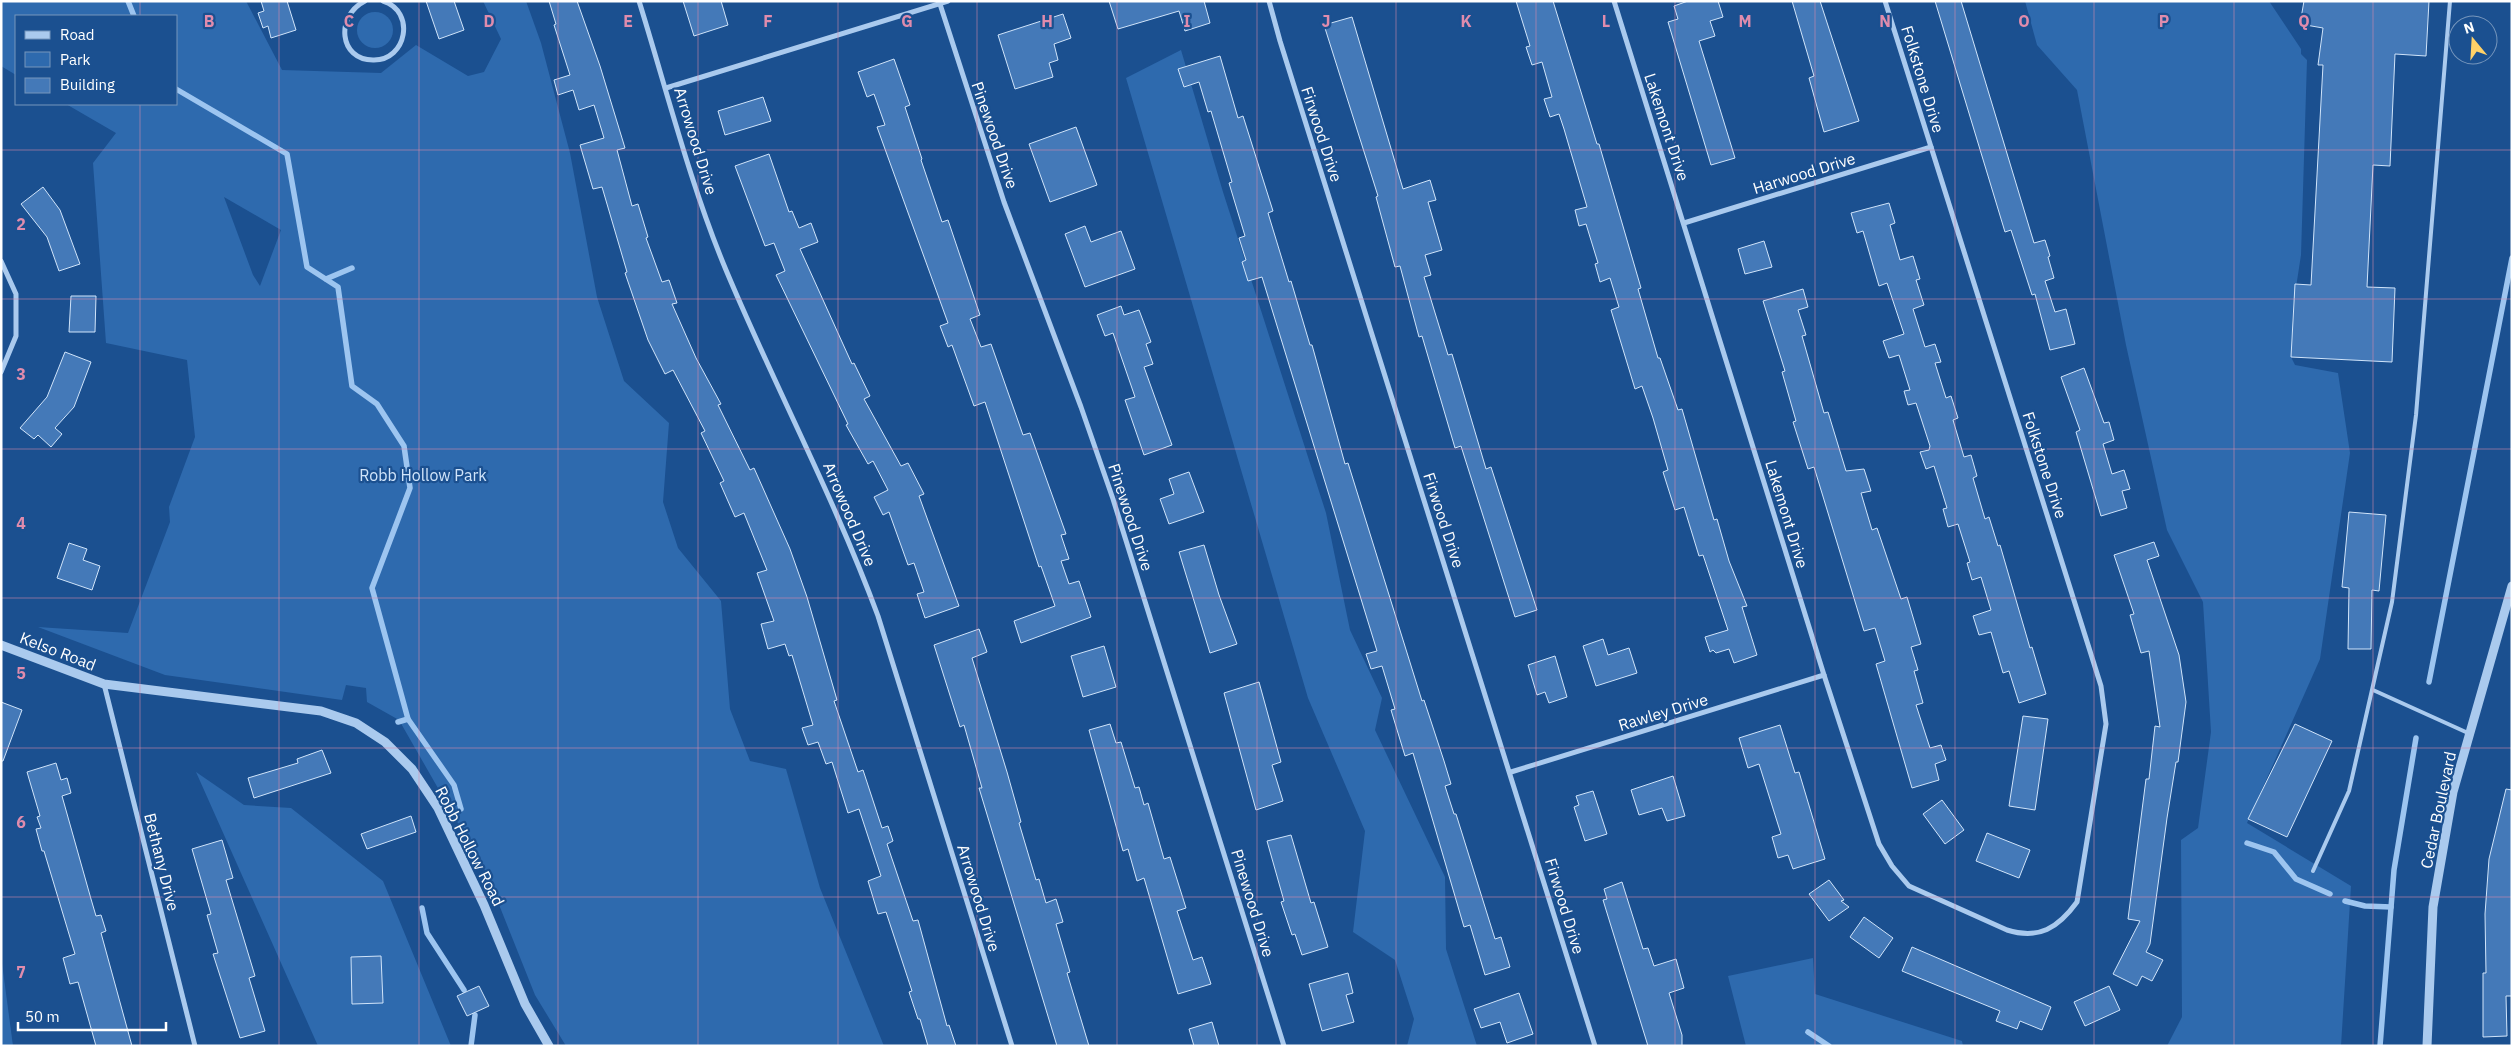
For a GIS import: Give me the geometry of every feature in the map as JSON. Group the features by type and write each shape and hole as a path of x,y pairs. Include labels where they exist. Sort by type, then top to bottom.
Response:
{"street":[{"path":"366,1 356,6 348,15 344,26 345,38 350,49 359,57 372,60 385,59 396,52 404,36 403,19 397,10 383,1"},
{"name":"Arrowood Drive","path":"639,1 709,226 727,271 854,551 878,616 1012,1046"},
{"path":"666,88 948,1"},
{"name":"Firwood Drive","path":"1269,1 1595,1046"},
{"name":"Lakemont Drive","path":"1614,1 1824,675 1879,844 1892,866 1909,886 2006,930 2022,935 2045,932"},
{"name":"Folkstone Drive","path":"1885,1 2101,686 2105,704 2106,724 2077,902 2065,918 2045,932"},
{"name":"Pinewood Drive","path":"939,3 1004,202 1081,407 1113,499 1284,1046"},
{"name":"Harwood Drive","path":"1684,223 1931,147"},
{"path":"1,261 16,294 16,336 1,372"},
{"name":"Cedar Boulevard","path":"2427,1046 2433,907 2453,792 2512,586"},
{"name":"Kelso Road","path":"1,645 104,684"},
{"name":"Rawley Drive","path":"1511,772 1824,675"},
{"name":"Bethany Drive","path":"104,684 195,1046"},
{"name":"Robb Hollow Road","path":"104,684 321,711 356,723 385,742 412,770 438,808 484,904 525,1004 549,1046"}],"lane":[{"path":"2313,871 2349,791 2392,602 2416,415 2450,1"},
{"path":"2373,690 2470,734"}],"green space":[{"name":"Robb Hollow Park","path":"1,1 246,1 282,70 381,73 416,45 468,76 484,72 501,39 483,1 526,1 541,43 570,153 597,297 624,381 669,423 663,502 678,548 721,601 730,709 750,761 786,769 820,888 884,1046 566,1046 535,995 486,872 399,720 367,702 366,688 346,685 342,700 165,675 38,627 128,633 170,522 169,507 195,437 187,360 106,343 93,163 116,133 68,105 178,105 178,15 15,15 15,74 1,66","holes":["224,197 281,230 260,286 253,275"]},
{"path":"2025,1 2269,1 2301,49 2301,54 2307,60 2301,255 2293,307 2291,357 2295,365 2338,373 2350,453 2320,659 2247,823 2351,886 2341,1046 2167,1046 2182,1017 2181,840 2198,828 2211,732 2203,602 2167,530 2126,345 2077,90 2037,45"},
{"path":"375,12 388,17 393,30 388,43 375,48 362,43 357,30 362,17"},
{"path":"1181,50 1223,192 1326,513 1350,630 1382,698 1375,730 1445,877 1446,949 1477,1046 1407,1046 1414,1019 1395,960 1353,932 1365,831 1308,698 1126,78"},
{"path":"196,772 244,805 291,808 383,881 451,1046 318,1046"},
{"path":"1,956 13,1046 1,1046"},
{"path":"1813,958 1815,994 1962,1041 1963,1046 1746,1046 1728,976"}],"building":[{"path":"261,1 287,1 296,30 271,38 268,26 263,28 258,13 264,11"},
{"path":"426,1 454,1 464,30 439,39"},
{"path":"549,1 577,1 600,66 625,148 617,150 632,206 638,204 648,237 646,238 662,282 669,280 677,303 672,304 696,358 721,404 718,405 750,470 754,468 790,549 807,597 837,700 834,701 858,772 863,770 882,828 888,826 893,841 887,844 913,921 918,920 947,1026 949,1025 956,1046 928,1046 909,992 912,991 886,912 878,914 868,881 881,876 859,809 848,813 832,762 826,764 818,742 808,745 802,728 813,725 792,655 789,656 785,644 768,649 761,624 774,621 757,573 767,570 744,513 735,517 720,483 724,481 701,433 705,431 673,370 665,374 648,340 625,273 627,272 602,187 593,189 580,145 604,138 594,105 579,110 573,90 558,95 554,80 570,75 554,25 556,24"},
{"path":"683,1 721,1 728,25 694,36"},
{"path":"1109,1 1204,1 1210,23 1185,31 1179,11 1118,29"},
{"path":"1516,1 1553,1 1597,144 1599,144 1641,288 1638,289 1658,358 1660,358 1678,410 1682,409 1714,520 1717,519 1729,561 1747,606 1742,607 1757,655 1734,663 1729,649 1716,653 1713,650 1710,652 1705,637 1728,630 1703,555 1699,556 1684,507 1675,510 1663,472 1668,470 1653,418 1642,386 1635,389 1611,310 1619,307 1610,278 1600,282 1595,264 1598,263 1586,224 1579,226 1575,210 1587,207 1559,114 1550,117 1544,99 1552,97 1542,62 1532,65 1526,47 1530,46"},
{"path":"1688,1 1718,1 1723,17 1710,21 1715,36 1699,41 1735,158 1711,165 1668,22 1678,19 1674,6"},
{"path":"1792,1 1820,1 1859,121 1824,132 1809,78 1814,76"},
{"path":"1935,1 1961,1 2034,243 2045,240 2050,256 2048,257 2054,278 2045,281 2055,312 2066,309 2075,344 2050,350 2035,294 2032,295 2011,230 2005,232"},
{"path":"2304,1 2429,1 2426,56 2395,54 2390,166 2373,165 2367,287 2395,288 2392,362 2291,357 2295,284 2311,285 2323,65 2318,65 2323,28 2300,24"},
{"path":"1063,14 1071,38 1054,44 1058,60 1049,63 1053,77 1015,89 998,35"},
{"path":"1352,17 1403,189 1430,180 1436,200 1428,202 1442,250 1425,255 1431,275 1424,277 1448,355 1452,354 1486,469 1491,467 1537,610 1515,617 1461,446 1455,448 1422,336 1419,337 1400,266 1395,267 1376,197 1378,196 1324,25"},
{"path":"1220,56 1238,118 1243,116 1273,211 1268,213 1310,345 1312,345 1345,464 1348,463 1422,701 1424,700 1444,761 1451,784 1445,786 1454,814 1456,814 1495,939 1501,937 1510,967 1485,975 1470,925 1464,927 1413,753 1405,756 1391,710 1395,709 1382,666 1371,669 1366,654 1377,651 1262,277 1248,281 1242,262 1246,260 1239,238 1245,236 1229,183 1232,182 1211,111 1208,112 1199,82 1184,87 1178,69"},
{"path":"894,59 910,105 905,107 921,160 942,222 948,220 980,315 970,319 981,347 991,344 1023,435 1030,433 1066,534 1061,535 1069,559 1061,561 1069,584 1079,581 1091,617 1021,643 1014,621 1055,606 1041,566 1039,567 985,402 974,406 952,345 948,347 940,326 948,323 877,127 885,125 874,94 867,97 858,72"},
{"path":"763,97 771,121 725,135 718,111"},
{"path":"1076,127 1097,185 1050,202 1029,144"},
{"path":"769,154 789,212 792,211 799,228 811,223 818,242 800,249 852,364 854,363 870,396 864,399 901,466 908,463 924,494 919,496 959,606 925,618 917,594 924,592 914,563 908,565 889,512 883,515 874,497 888,490 873,461 868,464 846,425 848,424 776,275 785,271 774,243 765,246 735,166"},
{"path":"43,187 60,210 80,264 59,271 47,237 21,204"},
{"path":"1889,203 1895,223 1890,225 1900,260 1913,256 1920,279 1916,280 1924,305 1913,309 1925,347 1935,344 1941,362 1935,363 1946,398 1951,396 1958,418 1953,420 1964,457 1971,455 1977,476 1973,478 1985,519 1989,517 1998,546 2000,545 2030,648 2032,647 2046,694 2019,703 2009,671 2003,673 1991,632 1979,635 1973,616 1991,610 1981,577 1972,580 1967,563 1970,562 1958,524 1948,527 1943,509 1947,508 1934,466 1926,469 1920,452 1929,450 1930,446 1916,403 1908,405 1904,391 1910,390 1899,355 1889,358 1883,341 1904,334 1887,283 1879,286 1863,231 1857,233 1851,213"},
{"path":"1085,226 1091,242 1121,231 1135,269 1085,287 1065,234"},
{"path":"1764,241 1772,267 1745,274 1738,249"},
{"path":"1803,289 1808,307 1798,310 1806,335 1802,336 1824,413 1828,412 1846,471 1864,469 1871,491 1861,493 1872,530 1877,528 1901,599 1907,597 1921,644 1911,647 1918,670 1914,671 1923,703 1916,705 1930,748 1941,745 1946,760 1935,764 1939,780 1912,788 1876,664 1885,661 1875,628 1864,631 1814,467 1808,469 1793,422 1796,421 1782,372 1785,371 1763,301"},
{"path":"71,296 96,296 95,332 69,332"},
{"path":"1121,306 1124,315 1139,310 1151,342 1146,344 1153,364 1144,367 1172,445 1144,455 1125,400 1135,397 1113,333 1105,336 1097,315"},
{"path":"65,352 91,362 74,407 55,428 62,434 51,447 38,435 34,439 20,428 47,397"},
{"path":"2084,368 2104,423 2109,422 2114,440 2103,444 2112,474 2124,470 2130,489 2122,491 2127,508 2101,516 2076,432 2080,430 2061,377"},
{"path":"1189,472 1204,512 1169,524 1160,499 1174,494 1169,479"},
{"path":"2349,512 2386,515 2379,591 2372,590 2371,649 2348,649 2349,588 2342,587"},
{"path":"2154,542 2159,556 2147,560 2179,655 2186,702 2178,762 2176,762 2167,818 2150,944 2146,952 2163,960 2152,981 2142,976 2137,986 2113,974 2140,921 2128,919 2146,779 2149,779 2155,726 2160,727 2149,651 2141,653 2130,615 2134,614 2114,555"},
{"path":"69,543 87,549 83,560 100,566 92,590 57,578"},
{"path":"1204,545 1219,595 1237,644 1210,653 1179,552"},
{"path":"979,629 987,652 972,658 1007,772 1021,822 1019,823 1036,880 1039,879 1046,903 1056,899 1063,922 1056,924 1070,972 1067,973 1089,1046 1057,1046 979,788 982,788 964,725 960,727 934,645"},
{"path":"1603,639 1608,655 1629,648 1637,673 1596,686 1583,646"},
{"path":"1104,646 1116,687 1083,697 1071,656"},
{"path":"1555,656 1567,697 1549,703 1545,692 1537,695 1528,665"},
{"path":"1259,682 1281,762 1272,765 1283,801 1256,810 1224,693"},
{"path":"1,702 22,710 3,761 1,761"},
{"path":"2023,716 2048,719 2035,810 2009,806"},
{"path":"1110,724 1116,743 1121,742 1135,788 1139,787 1144,805 1148,803 1164,859 1170,857 1186,908 1177,911 1193,960 1202,957 1211,984 1178,994 1144,878 1137,881 1128,849 1123,851 1089,730"},
{"path":"2295,724 2332,741 2287,837 2248,819"},
{"path":"1780,725 1795,773 1799,772 1825,859 1793,869 1788,855 1778,858 1772,837 1781,834 1759,764 1748,768 1739,738"},
{"path":"322,750 331,773 254,798 248,778 298,763 297,759"},
{"path":"56,763 61,780 67,778 71,793 62,796 96,916 101,915 106,931 101,933 132,1046 96,1046 78,982 70,984 63,958 75,954 36,829 41,828 37,817 40,816 27,772"},
{"path":"1673,776 1685,816 1667,821 1662,808 1639,815 1631,790"},
{"path":"2506,789 2512,790 2512,996 2506,996 2507,1036 2483,1037 2483,973 2486,973 2485,914 2489,859"},
{"path":"1593,791 1607,834 1585,841 1574,807 1579,805 1576,796"},
{"path":"1942,800 1964,830 1945,844 1923,814"},
{"path":"411,816 416,832 367,849 361,834"},
{"path":"1987,833 2030,850 2019,878 1976,861"},
{"path":"1291,835 1311,903 1314,902 1328,947 1302,955 1295,934 1292,935 1281,902 1284,901 1267,841"},
{"path":"222,840 233,878 226,880 255,976 249,978 265,1031 240,1038 213,954 218,953 207,915 211,914 192,849"},
{"path":"1829,880 1844,900 1841,901 1849,907 1829,921 1809,894"},
{"path":"1622,882 1643,949 1648,948 1654,966 1676,959 1684,988 1669,993 1682,1035 1682,1046 1648,1046 1603,900 1607,899 1604,889"},
{"path":"1864,917 1893,938 1879,958 1850,937"},
{"path":"1912,947 2051,1007 2042,1030 2020,1021 2017,1029 1996,1021 2000,1011 1902,971"},
{"path":"381,956 383,1003 352,1004 351,957"},
{"path":"1348,973 1353,993 1346,995 1354,1022 1322,1031 1309,984"},
{"path":"479,986 489,1006 467,1016 457,996"},
{"path":"2109,986 2120,1010 2085,1026 2074,1002"},
{"path":"1519,993 1533,1034 1507,1043 1500,1022 1481,1028 1474,1009"},
{"path":"1212,1022 1219,1046 1194,1046 1189,1029"}],"waterway":[{"path":"128,1 134,15"},
{"path":"178,90 287,154 307,267 338,287 352,386 377,404 404,446 410,488 372,588 408,719 454,785 461,809"},
{"path":"2429,682 2512,258"},
{"path":"326,279 352,268"},
{"path":"398,722 408,719"},
{"path":"2380,1046 2394,870 2416,738"},
{"path":"2247,843 2274,852 2296,879 2330,894"},
{"path":"2345,901 2365,906 2391,907"},
{"path":"422,908 427,933 464,990"},
{"path":"471,1046 475,1015"},
{"path":"1808,1032 1829,1046"}]}
